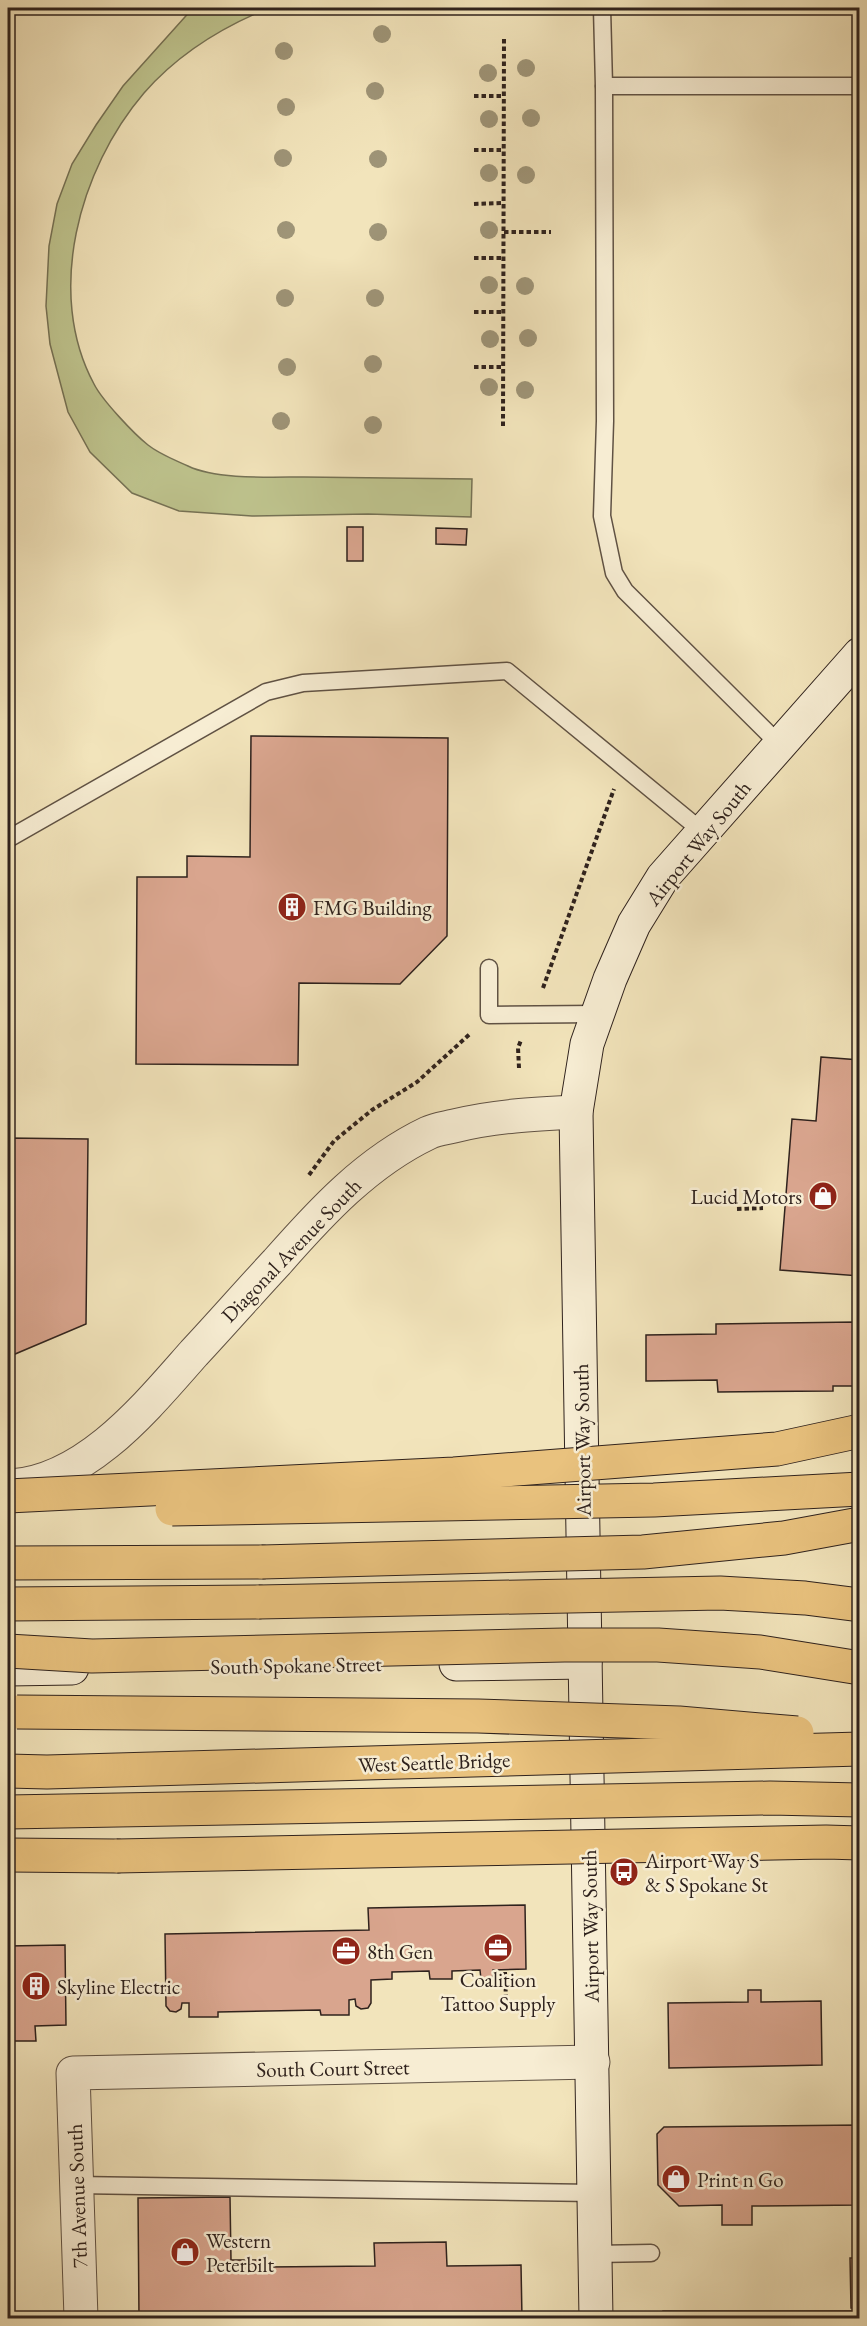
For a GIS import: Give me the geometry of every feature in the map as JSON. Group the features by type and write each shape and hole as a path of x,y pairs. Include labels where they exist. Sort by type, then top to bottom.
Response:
{"highway":[{"path":"8,1496 454,1474 777,1449 860,1431"},
{"path":"8,1512 654,1500 860,1489"},
{"path":"8,1563 262,1562 643,1552 784,1538 860,1524"},
{"path":"8,1604 259,1602 720,1593 805,1598 860,1605"},
{"path":"8,1651 93,1656 564,1645 658,1645 760,1652 860,1668"},
{"path":"12,1711 478,1716 679,1723 860,1738"},
{"name":"West Seattle Bridge","path":"8,1771 83,1772 860,1749"},
{"path":"8,1812 770,1798 860,1800"},
{"path":"8,1855 117,1856 860,1843"}],"main road":[{"name":"Airport Way South","path":"596,2319 576,1112 587,1044 634,924 663,878 860,654"},
{"name":"Diagonal Avenue South","path":"8,1487 52,1478 90,1455 136,1418 309,1226 351,1185 390,1153 431,1131 470,1122 511,1116 576,1112"},
{"name":"South Spokane Street","path":"8,1669 585,1662"},
{"name":"South Court Street","path":"73,2073 593,2062"},
{"name":"7th Avenue South","path":"73,2073 81,2319"}],"lane":[{"path":"602,8 605,461 603,516 614,573 625,591 780,745"},
{"path":"604,86 860,86"},
{"path":"8,838 266,692 303,683 507,671 703,832"},
{"path":"489,968 489,1016 597,1014"},
{"path":"76,2185 594,2193"},
{"path":"595,2254 651,2253"}],"path":[{"path":"503,426 504,37"},
{"path":"474,96 504,96"},
{"path":"474,150 504,150"},
{"path":"474,204 504,203"},
{"path":"504,232 551,232"},
{"path":"474,258 504,258"},
{"path":"474,312 504,312"},
{"path":"474,367 503,367"},
{"path":"519,1068 518,1048 549,974 568,912 622,766"},
{"path":"437,1066 489,1016"},
{"path":"737,1209 763,1208"},
{"path":"505,1972 506,2001 529,2007"}],"green space":[{"path":"193,8 269,8 218,33 171,66 144,93 121,124 102,158 87,194 76,233 71,272 72,311 79,348 94,384 119,416 148,445 188,466 214,474 245,477 472,479 471,517 368,514 252,516 179,511 132,493 90,452 68,412 50,344 46,306 49,246 57,204 72,164 123,86"}],"building":[{"path":"347,527 363,527 363,561 347,561"},
{"path":"436,528 467,529 466,545 436,544"},
{"name":"FMG Building","path":"251,736 448,738 447,936 400,984 299,983 298,1065 136,1064 137,877 187,877 187,856 250,857"},
{"name":"Lucid Motors","path":"821,1057 860,1060 860,1276 780,1270 792,1119 816,1121"},
{"path":"8,1138 88,1139 86,1324 8,1357"},
{"path":"856,1322 856,1386 833,1386 833,1391 718,1392 717,1380 646,1381 646,1335 716,1334 716,1324"},
{"name":"8th Gen","path":"525,1905 526,1969 493,1970 493,1976 488,1982 481,1979 480,1970 452,1971 452,1979 430,1979 429,1971 392,1972 392,1979 371,1980 371,2003 368,2008 361,2009 356,2006 355,1999 349,2000 349,2015 321,2015 320,2010 218,2012 218,2017 189,2017 189,2003 182,2003 181,2009 176,2012 170,2011 166,2006 165,1934 369,1930 368,1908"},
{"name":"Skyline Electric","path":"65,1945 66,2025 35,2026 36,2041 8,2041 8,1946"},
{"path":"748,1990 761,1990 761,2002 821,2001 822,2065 669,2068 668,2003 748,2002"},
{"path":"860,2125 860,2205 752,2206 752,2225 722,2225 722,2205 679,2206 658,2185 657,2134 664,2127"},
{"path":"12,2195 14,2318 8,2318 8,2196"},
{"name":"Western Peterbilt","path":"230,2197 231,2260 267,2260 267,2267 375,2266 374,2243 446,2242 447,2266 521,2265 522,2318 139,2318 138,2198"},
{"path":"850,2258 860,2258 860,2308 851,2308"},
{"path":"663,2311 860,2311 860,2318 663,2318"}],"place":[{"name":"FMG Building","path":"292,907"},
{"name":"Lucid Motors","path":"823,1196"},
{"name":"Airport Way S & S Spokane St","path":"624,1872"},
{"name":"Coalition Tattoo Supply","path":"498,1948"},
{"name":"8th Gen","path":"346,1951"},
{"name":"Skyline Electric","path":"36,1986"},
{"name":"Print n Go","path":"676,2179"},
{"name":"Western Peterbilt","path":"185,2252"}]}
